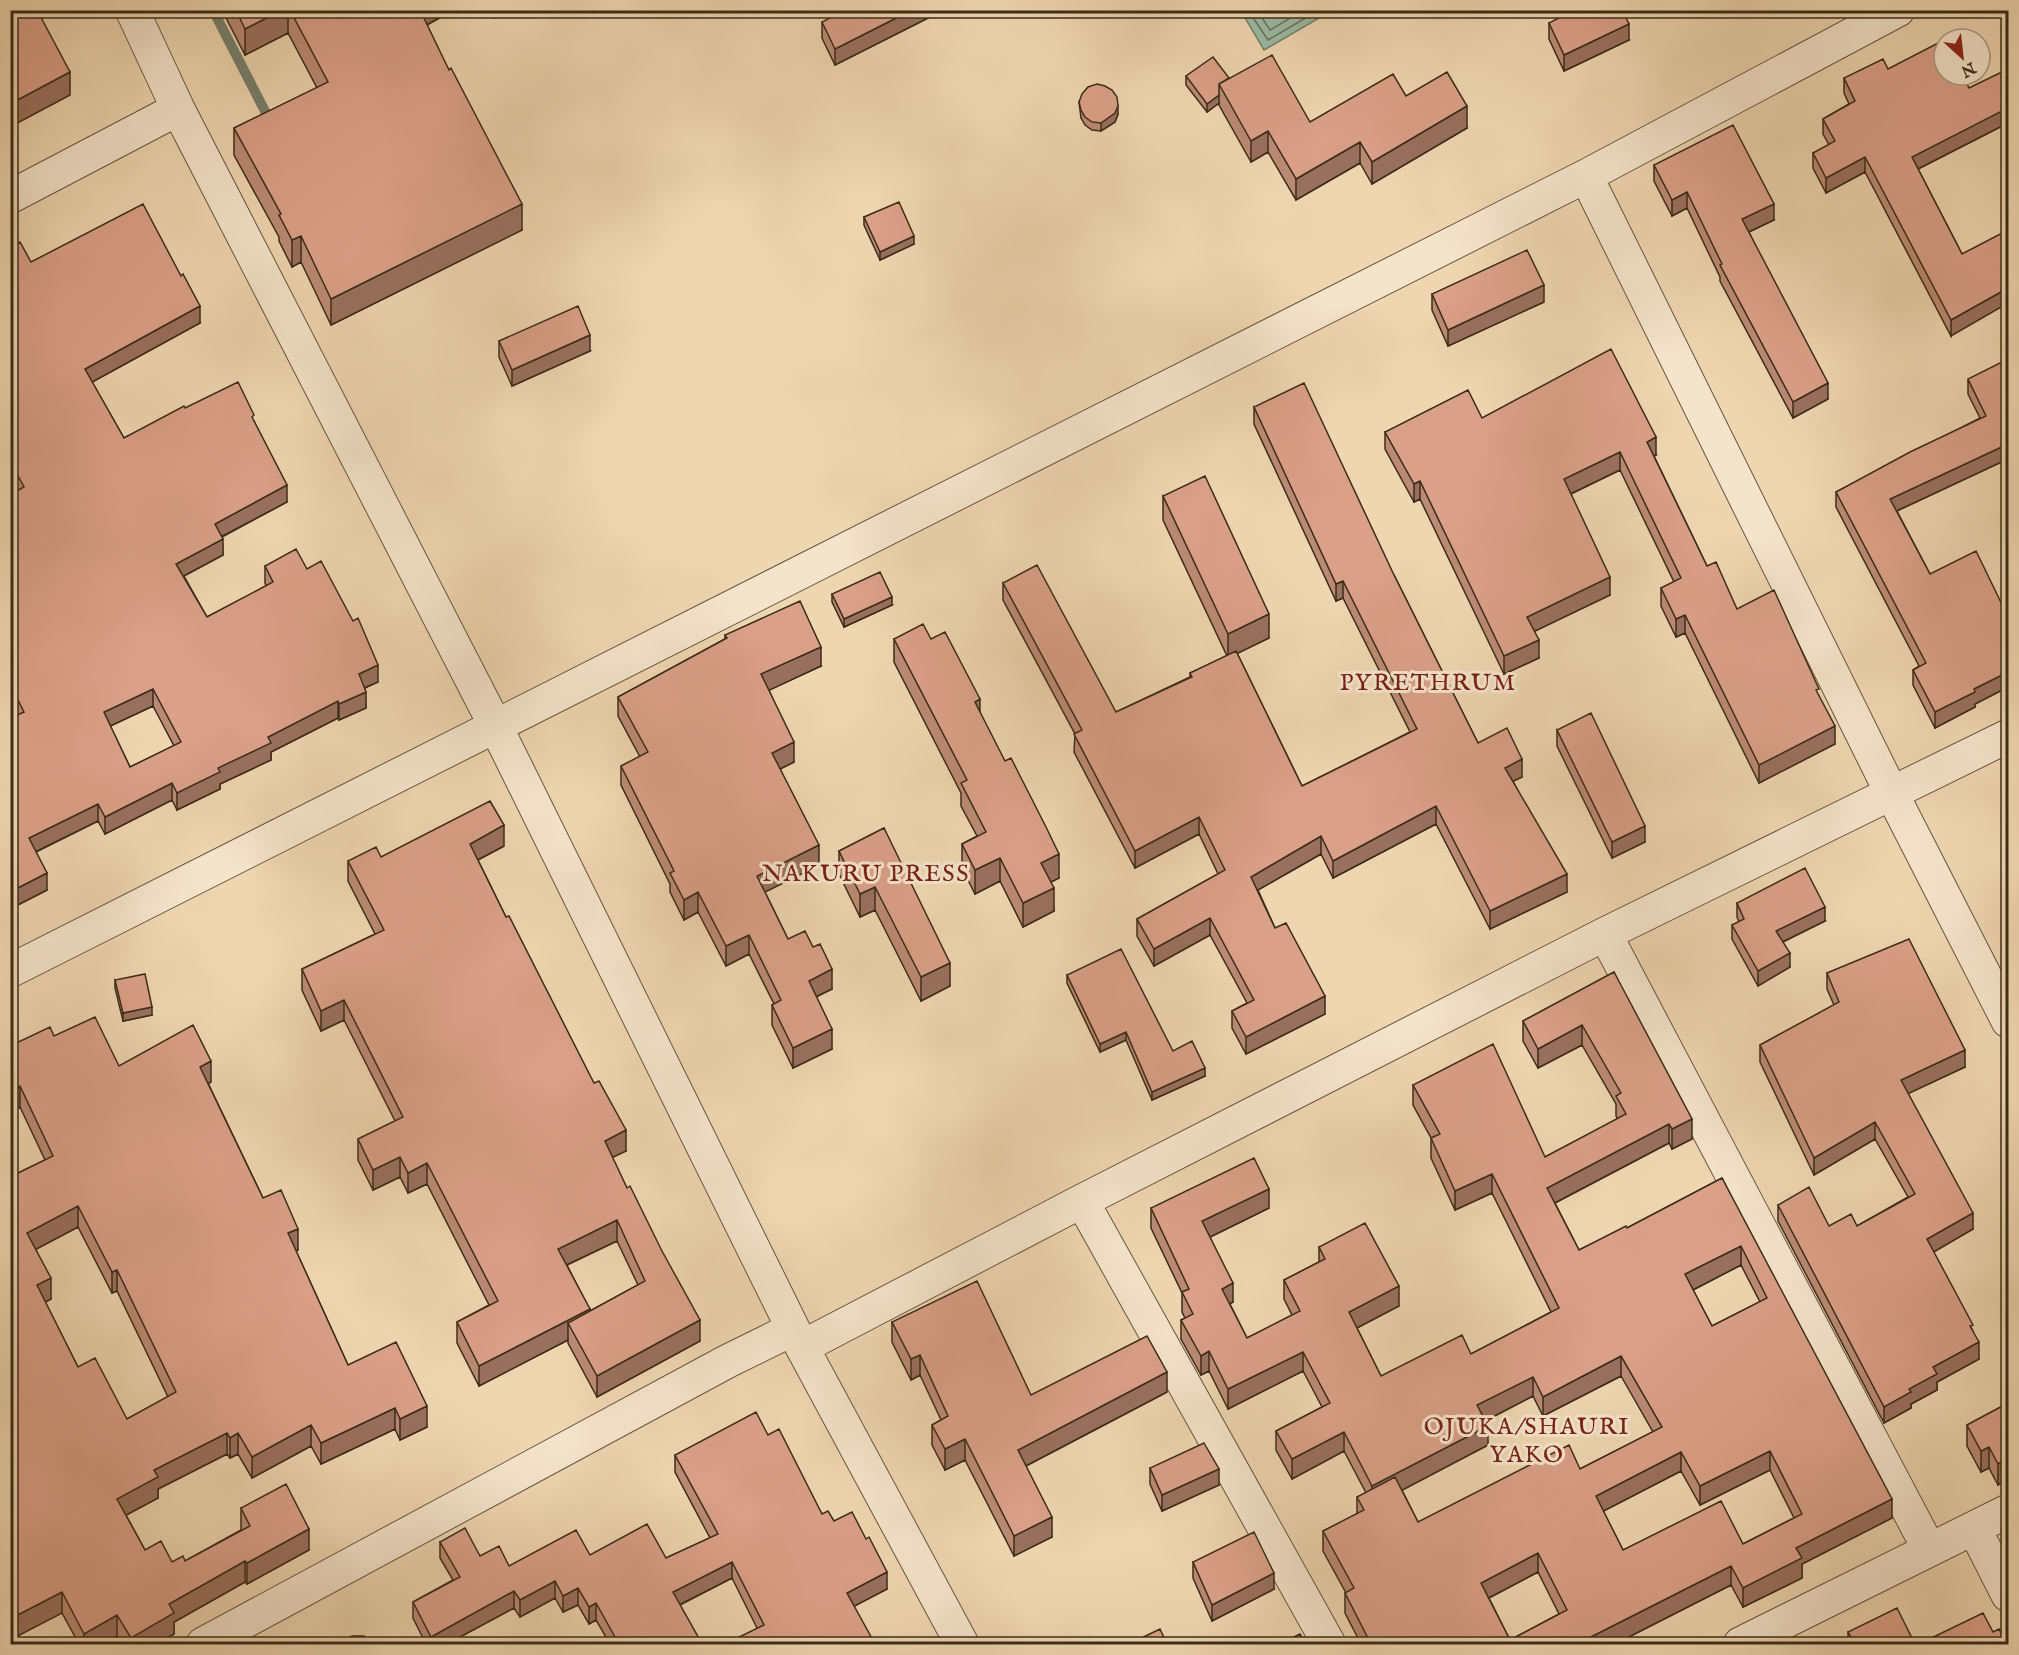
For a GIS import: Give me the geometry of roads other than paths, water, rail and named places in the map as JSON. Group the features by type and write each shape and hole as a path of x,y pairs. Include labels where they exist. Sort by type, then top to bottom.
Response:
{"street":[{"path":"10,971 1586,176 1898,10"},
{"path":"138,13 178,109 496,727 798,1338 962,1644"},
{"path":"10,197 178,109"},
{"path":"1586,176 1892,794 2008,1021"},
{"path":"203,1644 717,1366 798,1338 1082,1201 1605,934 2008,736"},
{"path":"1605,934 1929,1550"},
{"path":"1082,1201 1329,1644"},
{"path":"1740,1644 1773,1637 1929,1550 2008,1511"},
{"path":"1974,1528 2008,1595"}],"water":[{"path":"1241,11 1331,11 1264,50"}],"waterway":[{"path":"216,10 216,16 268,117"}],"district":[{"name":"PYRETHRUM","path":"1428,682"},
{"name":"NAKURU PRESS","path":"866,873"},
{"name":"OJUKA/SHAURI YAKO","path":"1527,1440"}]}
